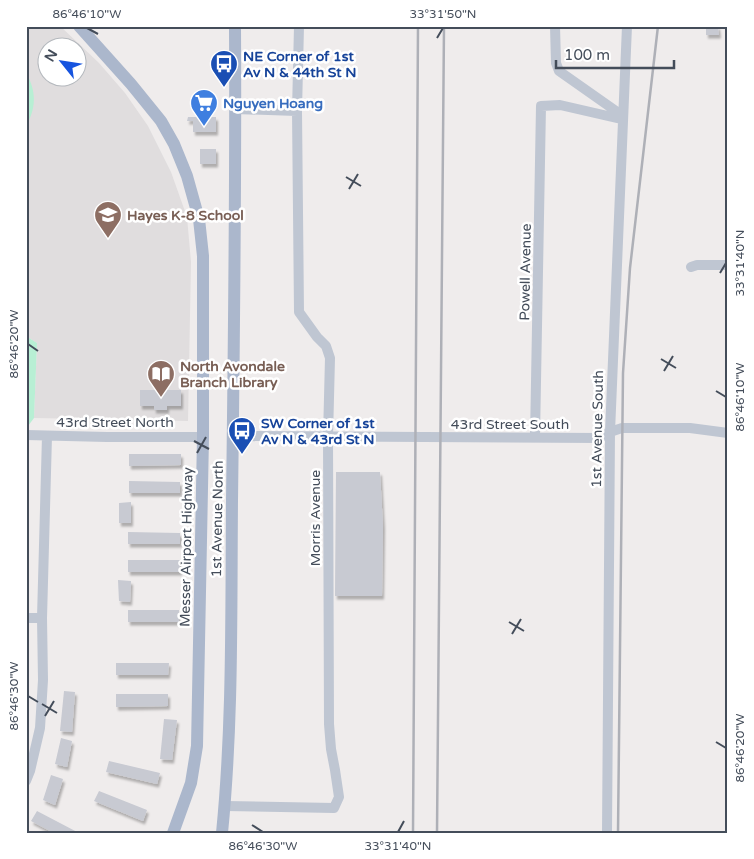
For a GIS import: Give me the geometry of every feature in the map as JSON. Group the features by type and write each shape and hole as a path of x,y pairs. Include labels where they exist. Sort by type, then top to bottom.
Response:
{"main road":[{"name":"Messer Airport Highway","path":"79,26 161,121 174,144 188,176 199,219 204,256 204,436 197,746 191,783 173,833"},
{"name":"1st Avenue North","path":"222,833 230,723 236,109 235,26"}],"street":[{"name":"Morris Avenue","path":"225,806 334,808 338,797 329,724 328,437 330,358 326,346 299,312 297,111 299,26"},
{"path":"555,26 556,63 559,71 623,116"},
{"name":"1st Avenue South","path":"607,833 610,432 627,26"},
{"name":"Powell Avenue","path":"535,437 542,106 560,105 620,120 623,116"},
{"path":"236,109 297,111"},
{"path":"691,267 697,265 728,265"},
{"name":"43rd Street South","path":"328,437 600,438 622,428 662,427 690,428 728,433"},
{"name":"43rd Street North","path":"26,435 107,437 204,436"},
{"path":"26,781 40,728 44,680 42,618 47,436"},
{"path":"233,436 328,437"},
{"path":"26,618 42,618"}],"shaded area":[{"name":"Hayes K-8 School","path":"26,26 60,26 73,38 38,38 38,88 88,88 88,53 125,93 148,126 171,172 187,217 191,262 188,421 34,418 37,343 26,336"}],"green space":[{"path":"26,73 32,86 34,100 32,113 26,126"},
{"path":"26,336 37,343 34,418 28,426 26,426"}],"building":[{"path":"706,26 718,26 719,35 706,35"},
{"name":"Nguyen Hoang","path":"188,117 216,117 216,132 193,132 193,121 187,121"},
{"path":"200,149 216,149 216,164 200,164"},
{"name":"North Avondale Branch Library","path":"140,390 181,390 181,406 167,406 167,410 154,410 154,406 140,406"},
{"path":"129,454 181,454 181,465 129,466"},
{"path":"336,472 380,472 383,526 382,596 335,596"},
{"path":"129,481 180,482 180,493 129,493"},
{"path":"131,502 131,523 119,523 119,503"},
{"path":"128,532 180,533 180,544 128,544"},
{"path":"128,560 180,560 180,572 128,572"},
{"path":"118,580 131,581 130,602 119,601"},
{"path":"128,610 179,610 179,622 128,622"},
{"path":"116,663 169,663 168,675 116,675"},
{"path":"64,691 75,692 72,732 60,731"},
{"path":"116,694 168,694 168,706 116,707"},
{"path":"164,719 177,720 172,760 160,759"},
{"path":"61,738 72,741 67,767 55,764"},
{"path":"109,761 160,773 157,784 106,772"},
{"path":"51,775 63,779 55,805 43,800"},
{"path":"99,791 147,810 143,821 94,801"},
{"path":"37,811 79,833 54,833 31,821"}],"railway":[{"path":"413,833 418,26"},
{"path":"437,833 444,26"},
{"path":"618,833 623,373 630,268 658,26"}],"place":[{"name":"NE Corner of 1st Av N & 44th St N","path":"224,88"},
{"name":"Nguyen Hoang","path":"204,127"},
{"name":"Hayes K-8 School","path":"108,239"},
{"name":"North Avondale Branch Library","path":"161,398"},
{"name":"SW Corner of 1st Av N & 43rd St N","path":"242,455"}]}
